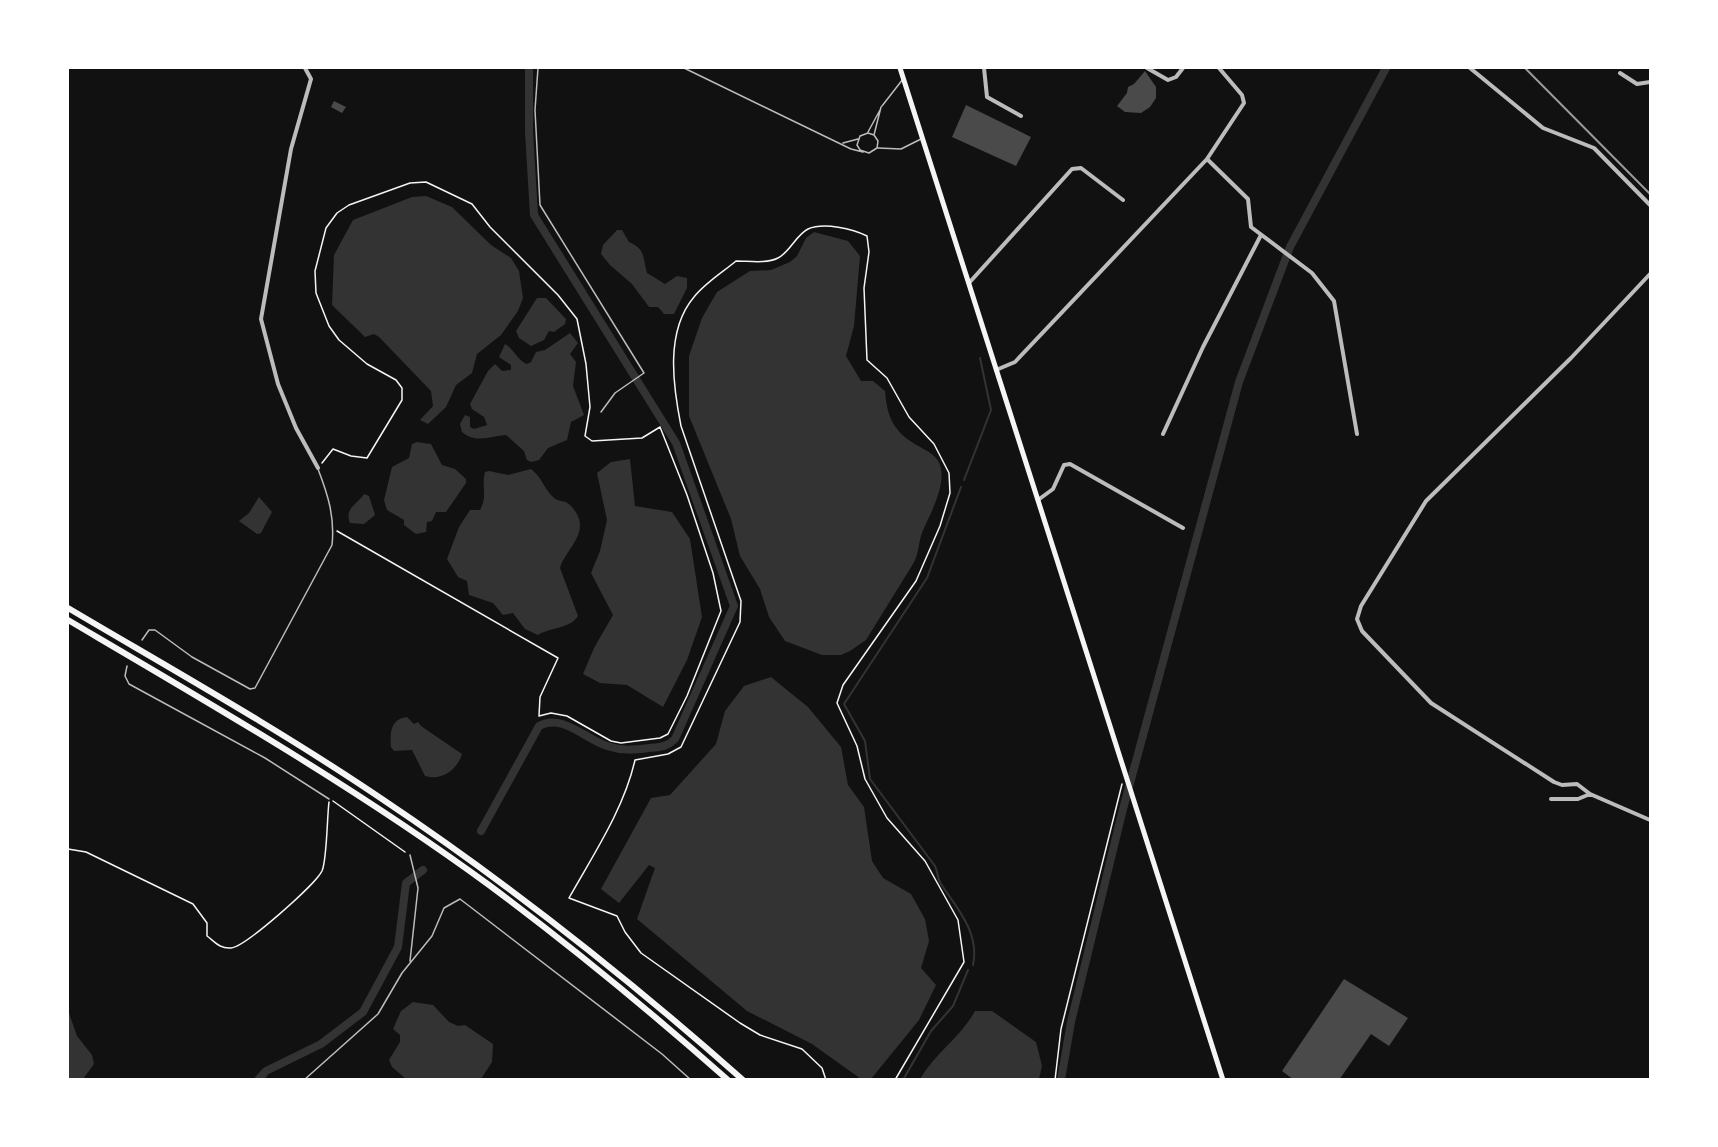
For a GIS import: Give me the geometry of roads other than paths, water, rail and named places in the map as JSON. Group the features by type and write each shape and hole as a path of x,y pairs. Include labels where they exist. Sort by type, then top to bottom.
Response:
{"highway":[{"path":"68,608 270,727 381,798 494,876 670,1015 743,1080"},
{"path":"68,620 262,734 489,885 666,1025 728,1080"}],"main road":[{"path":"900,68 1223,1080"}],"street":[{"path":"305,68 311,79 291,149 261,319 278,384 296,428 318,468"},
{"path":"984,68 987,97 1020,116"},
{"path":"1147,68 1168,80 1176,77 1183,68"},
{"path":"996,370 1015,362 1207,159 1244,103 1242,95 1219,68"},
{"path":"1470,68 1543,128 1594,148 1650,205"},
{"path":"1620,73 1637,84 1650,82"},
{"path":"1207,159 1248,199 1251,227 1312,273 1334,301 1357,434"},
{"path":"968,284 1072,169 1082,168 1123,200"},
{"path":"1163,434 1203,347 1261,235"},
{"path":"1650,274 1571,358 1426,501 1357,615 1362,631 1431,703 1543,777 1562,785 1577,784 1590,794 1650,820"},
{"path":"1038,500 1044,498 1053,489 1064,465 1070,464 1183,528"},
{"path":"1551,799 1578,799 1590,794"}],"lane":[{"path":"538,68 535,110 540,205 644,373 615,393 601,412"},
{"path":"684,68 862,152 869,153 877,148 901,149 922,138"},
{"path":"839,143 849,144 868,133 881,107 903,78"},
{"path":"874,135 881,107"},
{"path":"868,133 874,135 878,141 877,148"},
{"path":"858,139 857,145 862,152"},
{"path":"142,640 149,630 155,630 192,657 250,689 255,688 332,545 334,529 330,499 318,468"},
{"path":"127,666 125,676 129,684 265,758 329,799"},
{"path":"410,855 418,888 410,962"},
{"path":"304,1080 378,1014 410,962 432,936 444,908 459,899 644,1040 691,1080"}],"waterway":[{"path":"481,831 539,726 548,723 565,725 612,748 660,747 672,742 734,606 676,443 534,215 529,132 529,68"},
{"path":"1061,1080 1071,1022 1123,809 1239,382 1290,247 1386,68"},
{"path":"964,480 991,410 980,358"},
{"path":"961,487 927,578 844,704 865,741 870,779 935,866 940,882 966,922 973,942 973,965"},
{"path":"258,1080 266,1071 321,1044 363,1012 398,947 406,883 423,870"},
{"path":"903,1080 931,1031 953,1006 968,970"}],"railway":[{"path":"1525,68 1650,194"}]}
